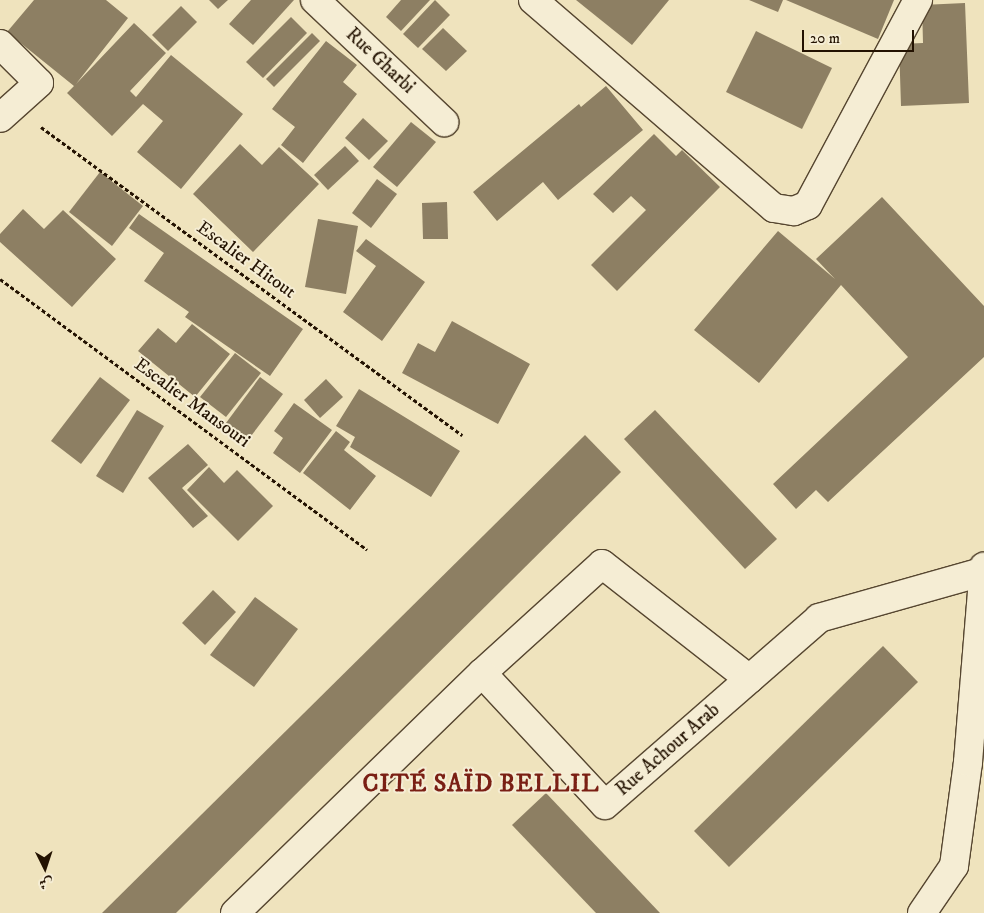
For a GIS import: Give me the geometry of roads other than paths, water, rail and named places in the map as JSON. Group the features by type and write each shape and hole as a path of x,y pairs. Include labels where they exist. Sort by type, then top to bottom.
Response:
{"street":[{"path":"533,0 774,208 794,211 808,205 918,0"},
{"name":"Rue Gharbi","path":"324,2 444,122"},
{"path":"0,44 39,83 6,112"},
{"path":"235,913 482,673 602,564 749,679"},
{"path":"922,913 954,866 968,762 983,569"},
{"name":"Rue Achour Arab","path":"482,673 605,806 819,618 983,569"}],"district":[{"name":"CITÉ SAÏD BELLIL","path":"481,785"}]}
